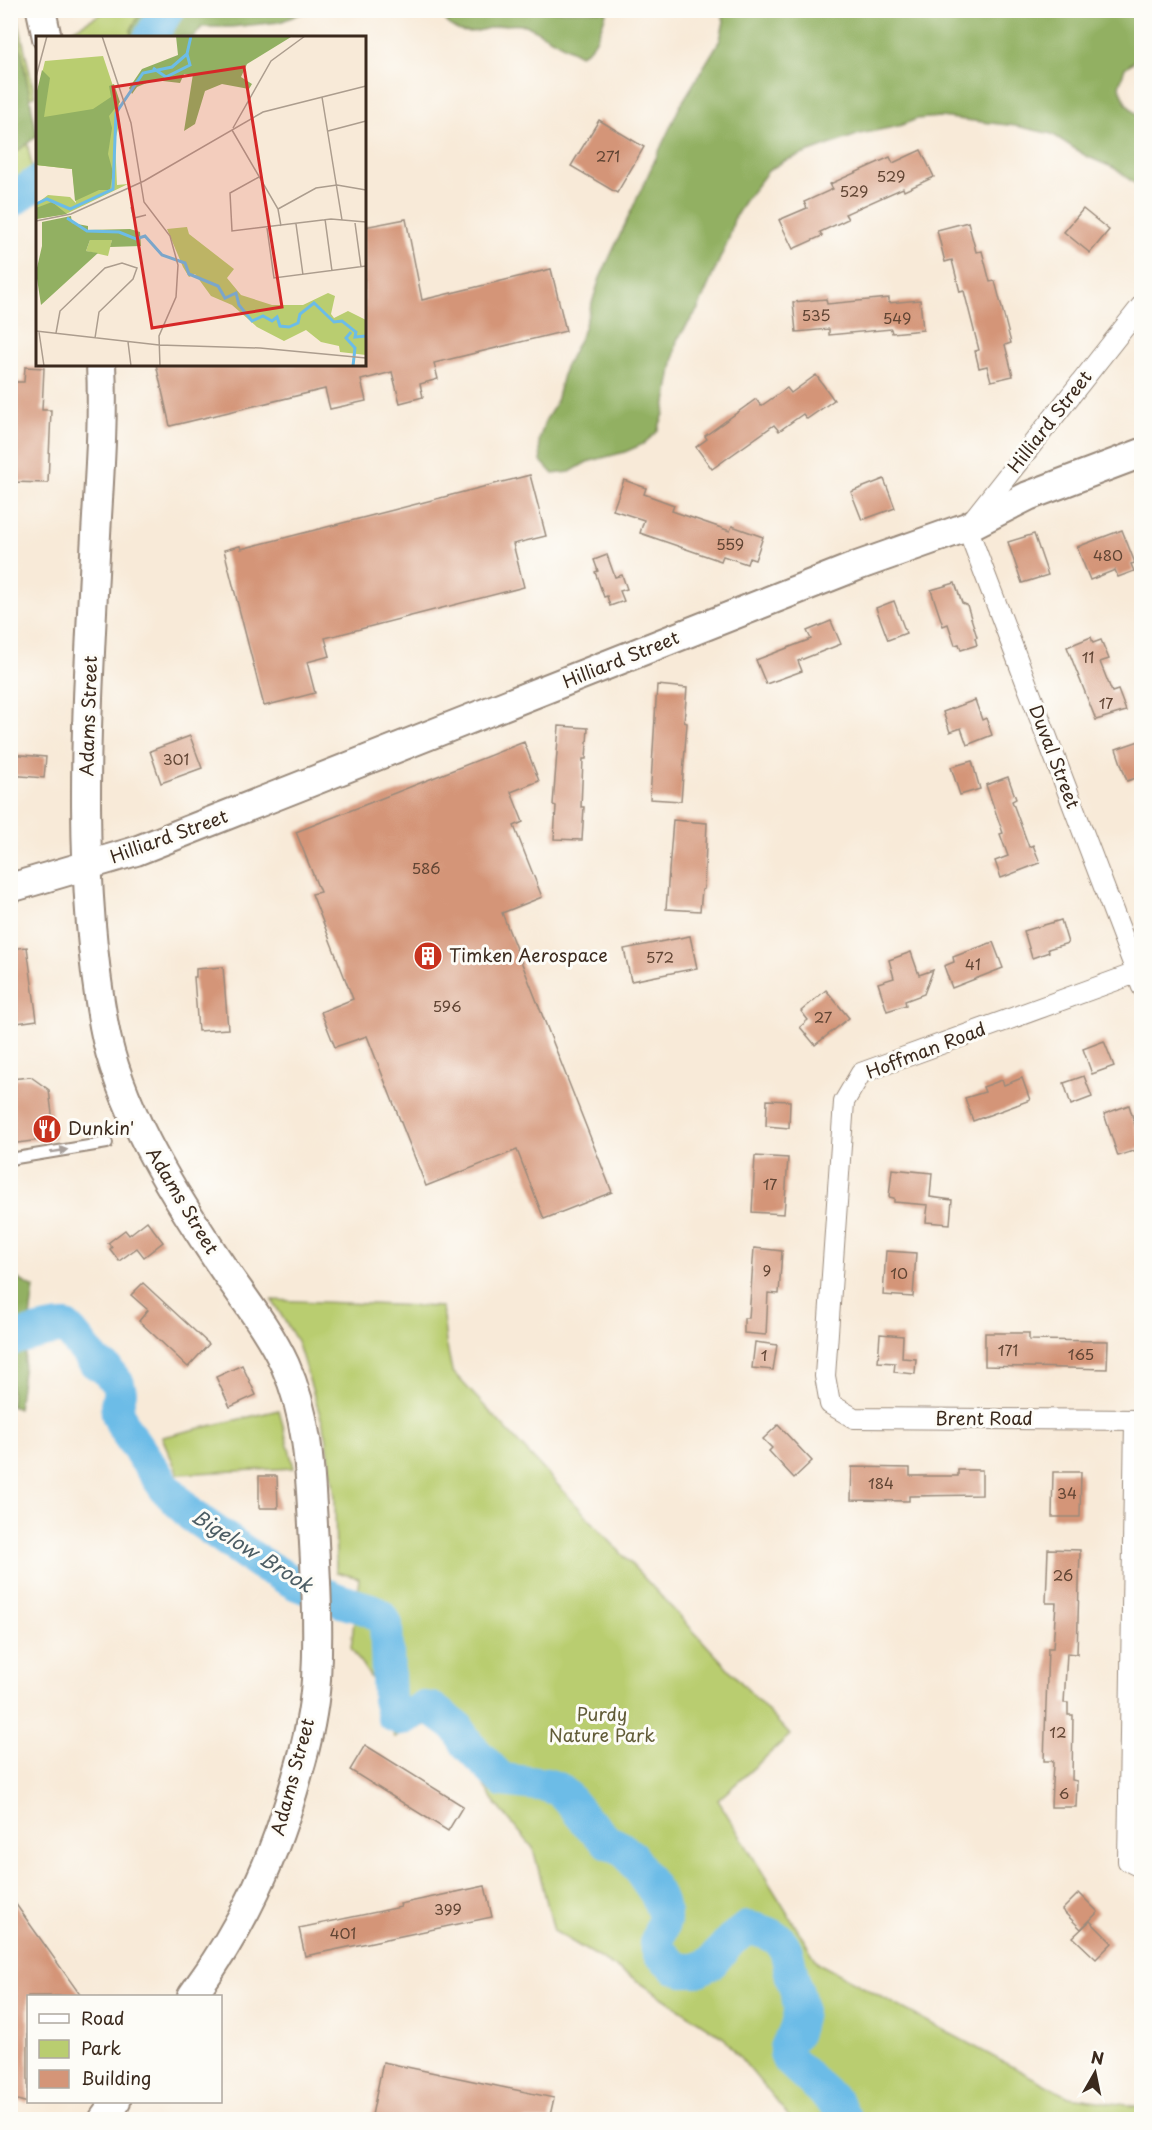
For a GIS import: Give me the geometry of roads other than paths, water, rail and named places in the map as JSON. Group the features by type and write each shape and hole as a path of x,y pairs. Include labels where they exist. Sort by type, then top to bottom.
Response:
{"main road":[{"path":"41,10 47,36"},
{"name":"Adams Street","path":"101,366 103,417 90,681 86,827 87,866 105,1030 120,1080 157,1164 211,1251 255,1314 284,1365 302,1416 310,1465 317,1590 316,1683 307,1743 288,1811 256,1893 233,1936 193,1995"},
{"path":"967,527 1028,496 1142,453"},
{"name":"Hilliard Street","path":"10,888 136,851 857,566 967,527"},
{"path":"103,2120 115,2103"}],"street":[{"name":"Hilliard Street","path":"967,527 1142,306"},
{"name":"Duval Street","path":"967,527 1139,980"},
{"name":"Hoffman Road","path":"830,1404 825,1376 844,1102 861,1073 1139,980"},
{"name":"Brent Road","path":"830,1404 854,1418 1138,1420"},
{"path":"1135,1865 1138,1420"}],"lane":[{"path":"10,1159 106,1143"}],"waterway":[{"path":"151,36 167,10"},
{"path":"10,202 36,183"},
{"name":"Bigelow Brook","path":"10,1339 46,1330 66,1328 95,1362 106,1369 118,1384 120,1392 117,1404 118,1414 124,1428 166,1489 191,1515 260,1563 297,1584 371,1610 380,1616 386,1625 389,1699 393,1715 402,1719 423,1708 432,1709 458,1728 467,1744 502,1780 546,1785 558,1789 565,1795 587,1822 607,1841 621,1848 631,1857 656,1893 664,1913 664,1921 656,1943 659,1952 675,1967 697,1970 712,1962 731,1940 747,1928 767,1933 778,1939 787,1954 800,2005 794,2035 786,2049 788,2059 837,2104 846,2120"}],"place":[{"name":"Timken Aerospace","path":"428,956"},
{"name":"Dunkin'","path":"47,1129"}],"park label":[{"name":"Purdy Nature Park","path":"602,1725"}]}
